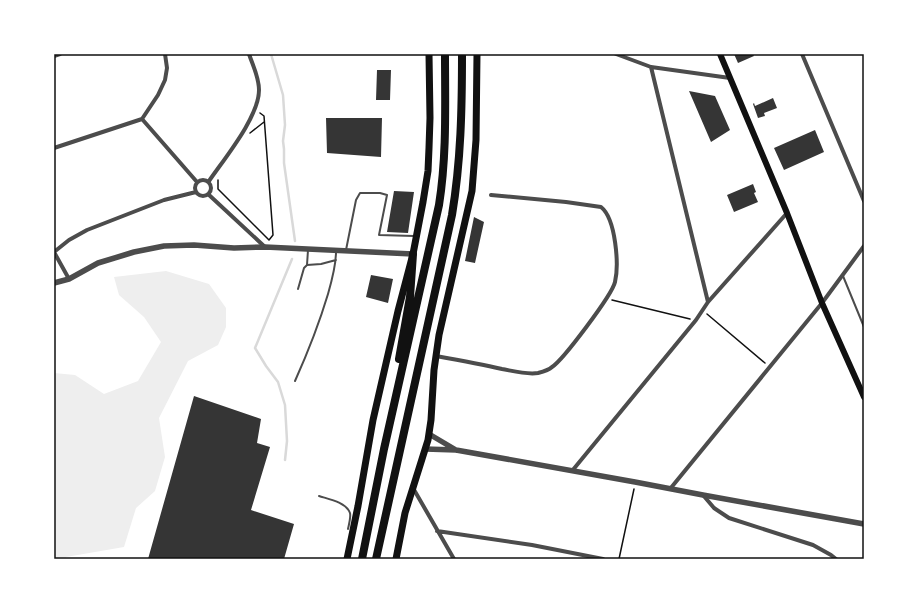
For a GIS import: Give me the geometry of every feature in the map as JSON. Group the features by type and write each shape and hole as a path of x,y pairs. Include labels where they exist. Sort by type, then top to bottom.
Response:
{"highway":[{"path":"347,559 375,413 423,202 428,171 430,118 429,54"},
{"path":"362,559 384,449 440,198 445,145 445,54"},
{"path":"376,559 453,208 457,183 462,116 462,54"},
{"path":"396,559 412,488 429,434 434,370 439,335 472,191 476,140 476,54"},
{"path":"362,559 362,543 368,507 410,297 412,254"}],"main road":[{"path":"720,54 787,213 822,303 862,387 864,397"}],"street":[{"path":"54,56 60,54"},
{"path":"54,148 142,119 165,80 167,68 165,54"},
{"path":"208,181 239,138 258,100 258,80 249,54"},
{"path":"616,54 651,67 730,78"},
{"path":"802,54 864,201"},
{"path":"651,67 708,302"},
{"path":"142,119 197,182"},
{"path":"197,182 200,180 208,181"},
{"path":"69,279 54,252 69,240 87,230 164,200 196,192 202,196 208,194 211,188 208,181"},
{"path":"196,192 195,185 197,182"},
{"path":"208,194 265,247"},
{"path":"436,356 519,372 537,373 552,367 563,357 607,298 615,284 618,262 614,236 606,211 601,207 594,205 491,195"},
{"path":"572,471 696,320 708,302 787,213"},
{"path":"54,283 69,279 98,264 134,252 164,246 194,245 234,248 265,247 412,254"},
{"path":"670,489 822,303 864,246"},
{"path":"429,434 456,450"},
{"path":"425,449 456,450 864,524"},
{"path":"412,488 454,559"},
{"path":"703,495 714,508 729,518 813,545 832,555 836,559"},
{"path":"437,531 532,545 603,559"}],"lane":[{"path":"346,251 356,200 360,193 380,193 387,195 379,235 416,236"},
{"path":"298,289 304,268 307,265 308,249"},
{"path":"295,381 319,325 336,260 336,250"},
{"path":"307,265 321,264 336,260"},
{"path":"843,275 864,327"},
{"path":"319,496 339,503 349,511 350,516 348,529"},
{"path":"343,559 357,503"}],"path":[{"path":"218,176 218,189 269,240 273,235 264,116 255,107"},
{"path":"250,133 264,122"},
{"path":"607,298 696,320"},
{"path":"703,310 770,367"},
{"path":"619,559 636,482"}],"shaded area":[{"path":"166,271 209,284 226,308 226,327 218,345 188,361 159,418 165,457 155,491 136,508 124,547 66,557 66,559 54,559 54,373 75,375 104,394 138,381 161,342 144,317 119,295 114,277"}],"building":[{"path":"734,54 753,54 754,56 738,63"},
{"path":"377,70 391,70 390,100 376,100"},
{"path":"689,91 715,96 730,130 711,142"},
{"path":"773,98 777,108 764,113 765,116 758,118 753,104 754,103 755,106"},
{"path":"326,118 382,118 381,157 327,153"},
{"path":"815,130 824,152 784,170 774,148"},
{"path":"753,184 756,192 754,193 758,202 734,212 727,195"},
{"path":"394,191 414,192 408,233 387,232"},
{"path":"474,217 484,222 475,263 465,261"},
{"path":"371,275 393,279 388,303 366,297"},
{"path":"194,396 261,419 257,443 270,447 251,510 294,524 284,559 148,559"}],"waterway":[{"path":"271,54 283,95 285,125 283,141 284,163 295,241"},
{"path":"285,460 287,441 285,405 278,382 255,348 292,259"}]}
